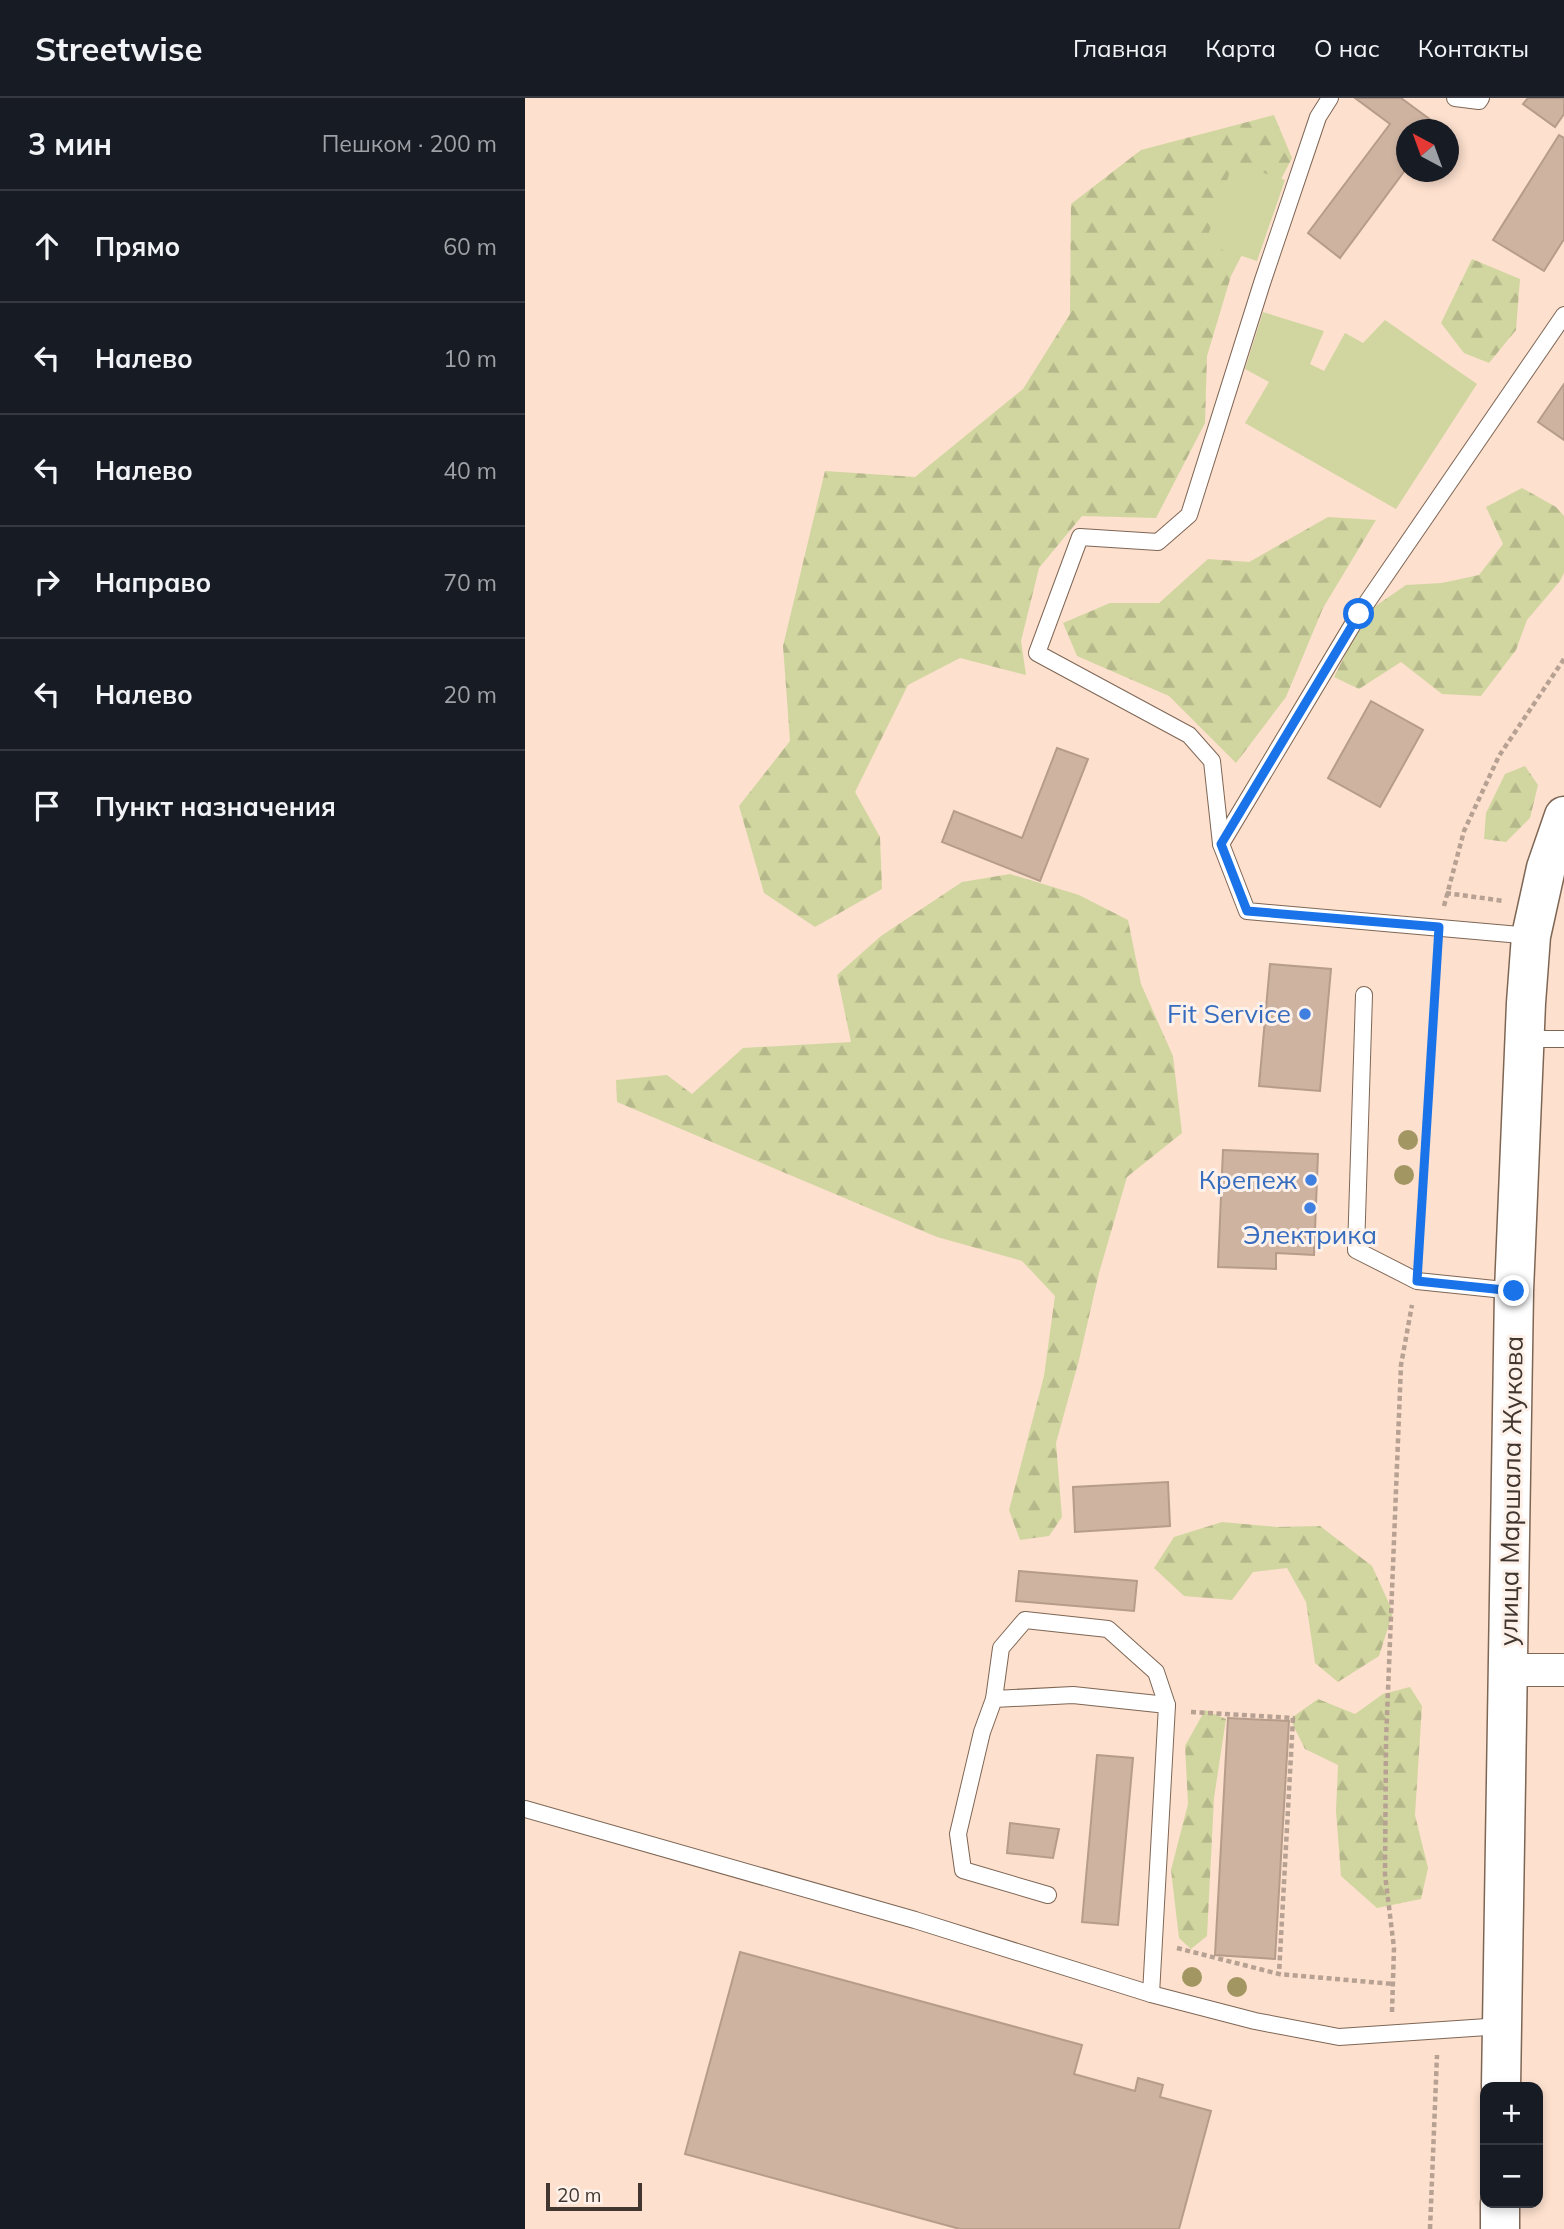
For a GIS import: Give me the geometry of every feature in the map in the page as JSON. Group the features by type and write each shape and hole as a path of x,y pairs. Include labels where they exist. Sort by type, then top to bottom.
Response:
{"main road":[{"name":"улица Маршала Жукова","path":"1501,2082 1514,1291 1525,1040 1523,919 1546,868 1564,816"},
{"path":"1500,2208 1500,2229"}],"street":[{"path":"1509,1670 1564,1670"}],"lane":[{"path":"1330,98 1318,117 1305,155 1189,515 1158,542 1080,537 1037,653 1189,735 1212,761 1221,844 1247,911 1439,927 1523,919"},
{"path":"1455,98 1479,101 1481,98"},
{"path":"1221,844 1359,614 1564,315"},
{"path":"1364,995 1356,1250 1417,1281 1514,1291"},
{"path":"1525,1040 1564,1039"},
{"path":"1048,1895 963,1870 958,1834 982,1732 994,1699 1001,1648 1025,1620 1108,1629 1156,1672 1166,1708 1150,1994"},
{"path":"994,1699 1073,1695 1166,1708"},
{"path":"525,1809 915,1920 1150,1994 1255,2021 1339,2037 1502,2026"}],"path":[{"path":"1392,2034 1394,1948 1385,1874 1386,1741 1401,1365 1417,1281 1439,927 1464,831 1499,756 1564,659"},
{"path":"1446,893 1523,919"},
{"path":"1166,1708 1293,1718 1279,1974"},
{"path":"1153,1942 1279,1974 1393,1984"},
{"path":"1430,2229 1439,2030"}],"green space":[{"path":"1274,115 1292,158 1231,276 1207,356 1205,423 1156,518 1082,516 1039,568 1021,641 1026,675 960,658 908,685 855,792 880,837 882,889 815,927 764,893 739,806 790,741 783,646 825,471 915,477 1023,389 1070,314 1071,204 1141,150"},
{"path":"1233,163 1285,180 1257,261 1205,244"},
{"path":"1472,259 1520,279 1516,330 1489,363 1464,353 1441,323"},
{"path":"1263,312 1324,331 1310,364 1324,371 1345,333 1363,343 1385,320 1477,384 1396,509 1245,423 1269,382 1245,369"},
{"path":"1522,488 1556,507 1564,516 1564,573 1527,620 1516,650 1481,696 1442,694 1401,662 1359,689 1334,677 1367,612 1406,585 1442,583 1479,575 1503,544 1486,507"},
{"path":"1328,517 1376,520 1323,608 1286,697 1236,763 1169,696 1077,656 1063,623 1110,603 1159,603 1208,559 1249,562"},
{"path":"1525,766 1538,785 1530,818 1506,842 1484,839 1486,813 1505,774"},
{"path":"1010,874 1079,895 1128,920 1141,984 1173,1056 1182,1133 1127,1177 1099,1273 1056,1443 1062,1517 1049,1536 1020,1540 1009,1510 1044,1376 1055,1296 1022,1261 937,1237 617,1102 616,1080 667,1075 692,1094 743,1048 851,1042 837,975 881,936 962,882"},
{"path":"1222,1522 1277,1527 1320,1526 1372,1566 1393,1612 1379,1656 1338,1682 1315,1663 1306,1602 1287,1568 1253,1572 1232,1600 1184,1596 1154,1568 1174,1537"},
{"path":"1410,1687 1422,1706 1415,1815 1428,1868 1421,1899 1377,1908 1341,1876 1336,1811 1338,1765 1305,1749 1290,1719 1318,1699 1355,1714 1383,1694"},
{"path":"1205,1710 1226,1719 1214,1798 1207,1936 1191,1949 1179,1938 1171,1870 1188,1804 1185,1746"}],"building":[{"path":"1355,98 1401,98 1430,119 1396,119 1396,182 1340,258 1308,233 1390,124"},
{"path":"1528,98 1564,98 1564,114 1555,127 1523,104"},
{"path":"1559,135 1564,138 1564,239 1544,271 1493,240"},
{"path":"1564,384 1564,440 1538,422"},
{"path":"1371,701 1423,730 1380,807 1328,778"},
{"path":"1057,748 1088,759 1040,881 942,842 954,811 1022,838"},
{"path":"1270,964 1331,969 1320,1091 1259,1086"},
{"path":"1223,1150 1318,1154 1314,1255 1276,1253 1276,1269 1218,1267"},
{"path":"1168,1482 1170,1526 1075,1532 1073,1487"},
{"path":"1019,1571 1137,1581 1134,1611 1016,1601"},
{"path":"1228,1718 1289,1721 1275,1959 1215,1955"},
{"path":"1097,1755 1133,1758 1118,1925 1082,1922"},
{"path":"1010,1823 1059,1829 1053,1858 1007,1853"},
{"path":"740,1952 1082,2045 1074,2074 1135,2091 1138,2078 1163,2085 1160,2097 1211,2111 1179,2229 960,2229 685,2154"}],"place":[{"name":"Fit Service","path":"1305,1014"},
{"name":"Крепеж","path":"1311,1180"},
{"name":"Электрика","path":"1310,1208"}],"route":[{"path":"1359,614 1221,844 1247,911 1439,927 1417,1281 1514,1291"}]}
